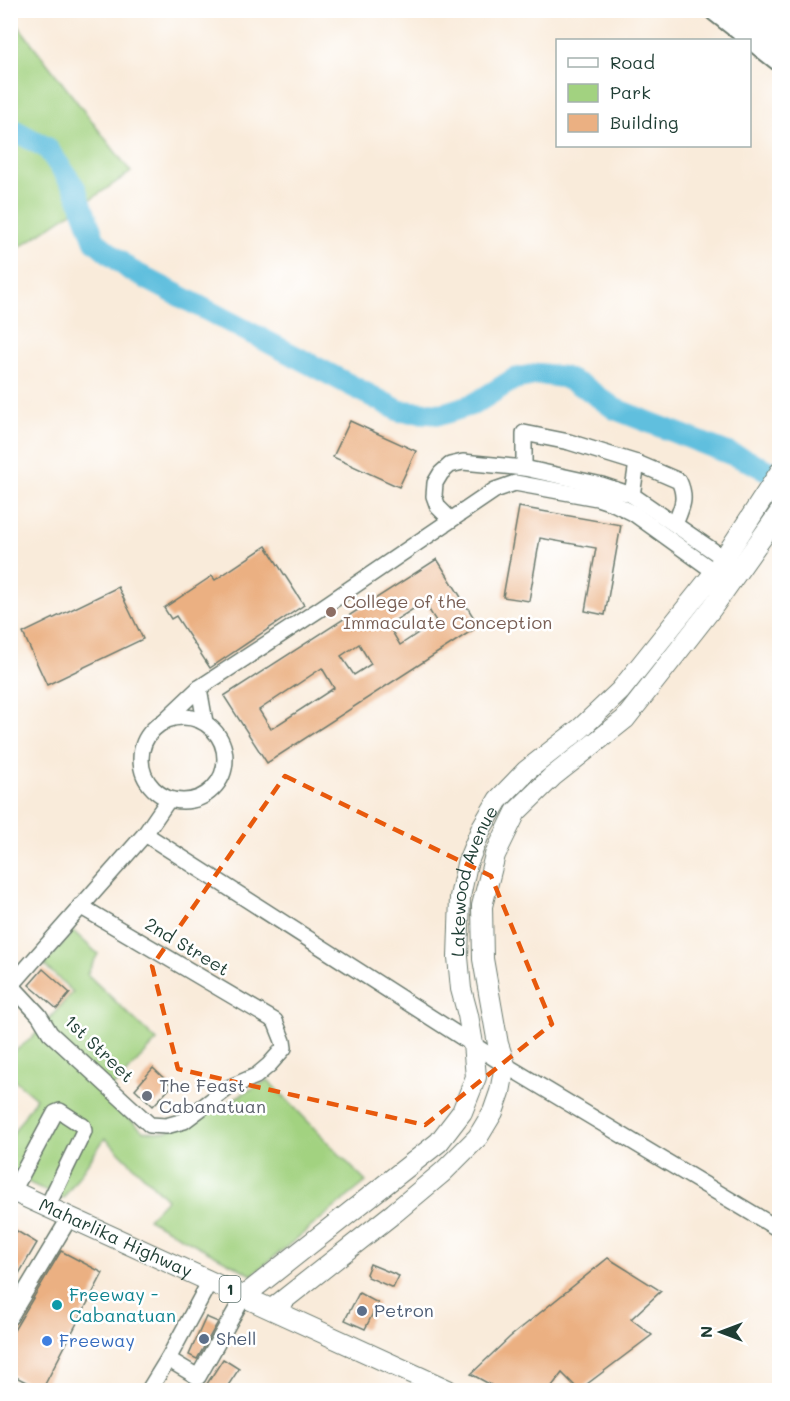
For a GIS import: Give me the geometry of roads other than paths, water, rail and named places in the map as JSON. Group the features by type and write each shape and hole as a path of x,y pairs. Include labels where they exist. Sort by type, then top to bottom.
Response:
{"highway":[{"path":"699,10 737,39"},
{"path":"717,10 771,47"},
{"path":"731,10 771,47"},
{"path":"747,10 771,47 780,73"}],"main road":[{"name":"Lakewood Avenue","path":"244,1296 439,1142 462,1112 476,1077 474,1044 461,989 458,957 460,897 468,864 482,827 498,800 526,771 581,728 620,691 720,565 780,472"},
{"name":"Lakewood Avenue","path":"272,1309 411,1199 443,1172 478,1137 493,1112 500,1092 505,1065 498,1044 483,959 482,906 495,855 516,812 552,777 624,719 712,608 780,512"},
{"name":"Maharlika Highway","path":"12,1190 448,1390"}],"street":[{"path":"524,468 524,433 569,442 637,463 679,481 684,492 682,507 675,524"},
{"path":"450,519 438,507 434,496 435,483 450,465 463,462 524,468 602,485 632,495 675,524 720,565"},
{"path":"632,495 637,463"},
{"path":"162,723 176,717 190,717 205,723 216,733 224,747 225,762 222,778 212,790 199,799 184,802 169,800 157,793 148,783 142,770 141,756 144,743 151,732 199,688 320,609 450,519 495,490 515,483 597,498 615,504 720,565"},
{"path":"199,688 205,723"},
{"path":"11,987 145,834 169,800"},
{"path":"145,834 505,1065 780,1230"},
{"name":"2nd Street","path":"80,906 275,1021"},
{"name":"1st Street","path":"11,987 39,1015 50,1032 150,1125 166,1126 184,1121 228,1088 256,1076 284,1048 275,1021"},
{"path":"12,1190 55,1113 60,1111 83,1126 84,1131 47,1206"},
{"path":"10,1317 70,1217"},
{"path":"149,1390 210,1281"},
{"path":"189,1390 244,1296"},
{"path":"168,1359 198,1377"}],"waterway":[{"path":"10,128 47,148 75,188 95,241 130,270 400,411 442,414 474,404 514,379 539,374 563,377 586,388 615,409 751,462 780,477"}],"place":[{"name":"College of the Immaculate Conception","path":"331,612"},
{"name":"The Feast Cabanatuan","path":"147,1096"},
{"name":"Freeway - Cabanatuan","path":"57,1305"},
{"name":"Petron","path":"362,1311"},
{"name":"Shell","path":"204,1339"},
{"name":"Freeway","path":"47,1341"}]}
